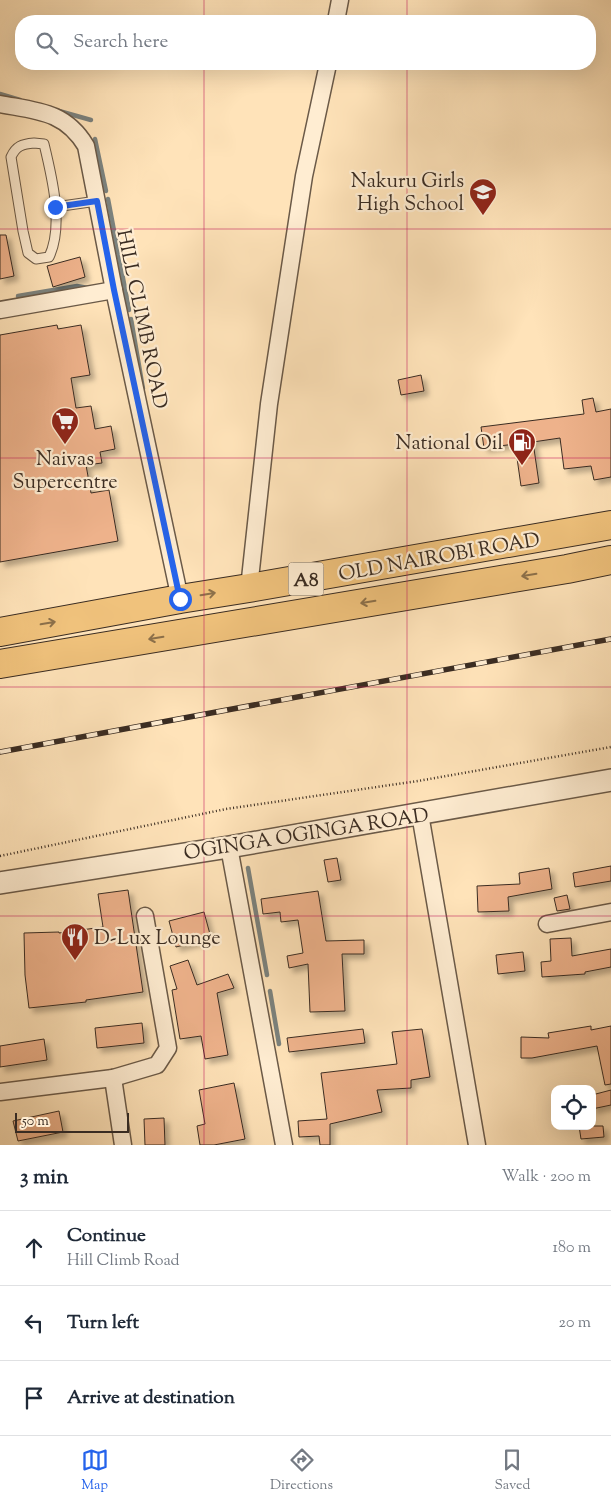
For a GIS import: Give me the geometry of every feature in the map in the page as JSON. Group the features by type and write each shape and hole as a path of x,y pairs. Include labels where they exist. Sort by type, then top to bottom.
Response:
{"highway":[{"path":"560,535 611,515"},
{"name":"OLD NAIROBI ROAD","path":"0,632 611,525"},
{"name":"OLD NAIROBI ROAD","path":"0,664 611,560"},
{"path":"567,569 611,567"}],"street":[{"path":"337,15 340,0"},
{"path":"249,588 269,404 304,176 327,70"},
{"name":"HILL CLIMB ROAD","path":"0,104 57,117 79,134 86,146 114,290 180,599"},
{"path":"0,310 114,290"},
{"name":"OGINGA OGINGA ROAD","path":"0,882 229,847 611,780"},
{"path":"420,814 478,1145"},
{"path":"229,847 284,1145"},
{"path":"547,924 611,912"},
{"path":"0,1092 112,1078 157,1064 168,1048 146,916"},
{"path":"112,1078 122,1145"}],"lane":[{"path":"34,142 44,144 55,207 55,245 49,257 36,259 28,253 23,231 11,157 15,148 34,142"},
{"path":"55,207 97,201"}],"path":[{"path":"0,856 226,809 418,781 611,747"}],"building":[{"path":"0,235 6,235 14,276 0,279"},
{"path":"80,257 85,277 53,287 47,266"},
{"path":"57,325 58,329 81,325 90,375 71,378 76,408 91,406 95,429 111,426 115,449 100,452 102,463 86,465 91,493 109,490 118,541 0,562 0,335"},
{"path":"421,375 424,391 401,395 398,380"},
{"path":"593,398 596,412 611,409 611,477 594,480 591,466 564,469 560,438 533,442 539,483 521,486 515,444 484,448 481,427 584,414 582,400"},
{"path":"337,858 341,880 328,882 324,860"},
{"path":"611,866 611,881 575,887 573,873"},
{"path":"549,868 552,889 508,897 509,911 478,912 477,886 520,884 519,873"},
{"path":"128,890 143,992 86,1000 86,1002 29,1008 25,975 24,933 59,933 103,927 98,894"},
{"path":"318,891 326,941 364,940 364,954 342,954 345,1011 310,1012 308,964 289,968 287,956 303,953 298,920 281,922 280,912 263,914 261,899"},
{"path":"567,895 570,909 557,911 554,898"},
{"path":"204,912 211,938 176,947 169,921"},
{"path":"571,938 572,956 611,949 611,967 585,972 585,974 542,977 541,962 551,961 550,939"},
{"path":"523,952 525,971 498,974 496,955"},
{"path":"188,960 197,985 228,974 234,988 217,993 228,1055 205,1059 201,1036 180,1039 172,990 177,989 170,966"},
{"path":"142,1023 144,1043 97,1048 95,1028"},
{"path":"591,1026 591,1030 611,1026 611,1084 605,1085 597,1046 532,1058 521,1058 521,1037 549,1038 548,1033"},
{"path":"363,1029 365,1043 289,1052 287,1038"},
{"path":"422,1029 430,1077 411,1080 411,1088 377,1090 382,1112 330,1124 330,1145 320,1145 319,1136 299,1137 298,1121 327,1119 321,1073 397,1064 392,1032"},
{"path":"44,1039 47,1060 0,1067 0,1046"},
{"path":"234,1083 245,1139 214,1145 200,1145 197,1126 205,1124 199,1090"},
{"path":"611,1090 611,1105 596,1108 596,1094"},
{"path":"59,1111 63,1132 18,1141 13,1121"},
{"path":"164,1118 165,1145 145,1145 144,1119"},
{"path":"596,1126 603,1126 604,1137 581,1139 580,1130 596,1130"}],"waterway":[{"path":"0,94 20,100"},
{"path":"59,111 91,120"},
{"path":"95,139 106,191"},
{"path":"108,199 129,310"},
{"path":"18,296 77,286 88,288"},
{"path":"131,319 143,389"},
{"path":"248,868 267,975"},
{"path":"270,991 279,1044"}],"railway":[{"path":"0,752 611,639"}],"place":[{"name":"Nakuru Girls High School","path":"483,216"},
{"name":"Naivas Supercentre","path":"65,445"},
{"name":"National Oil","path":"522,466"},
{"name":"D-Lux Lounge","path":"75,961"}],"route":[{"path":"55,207 97,201 114,290 180,599"}]}
